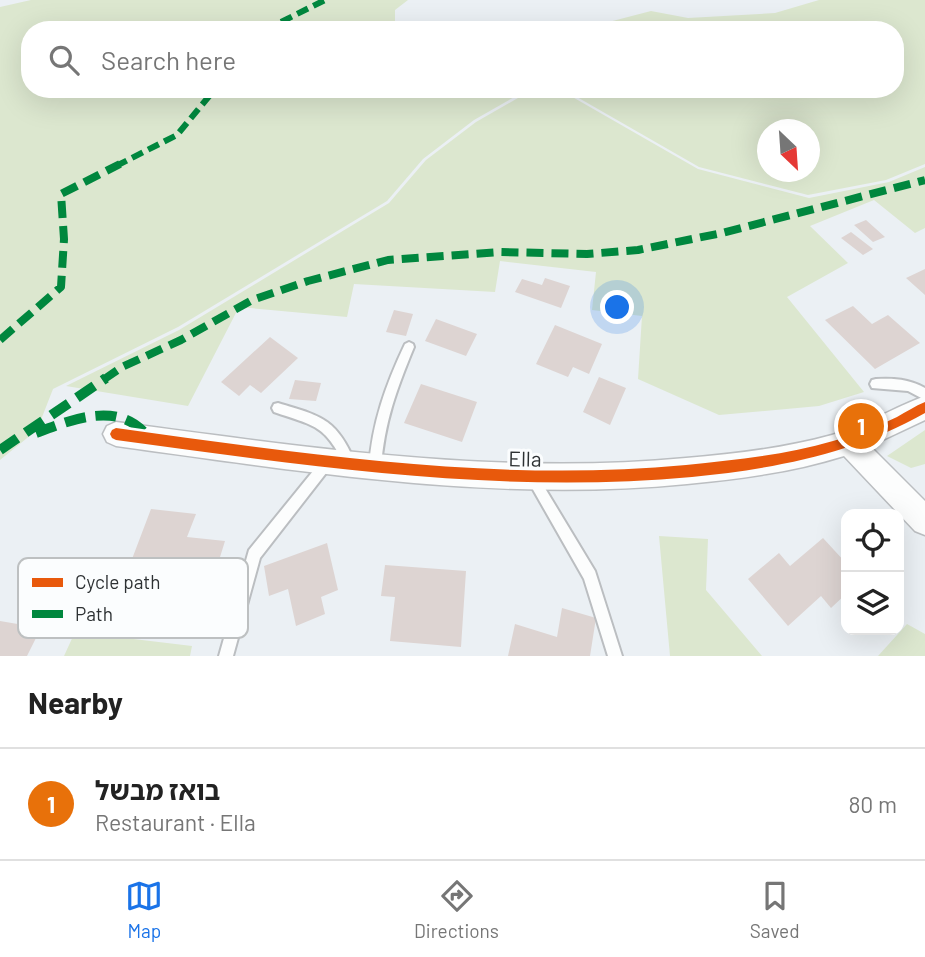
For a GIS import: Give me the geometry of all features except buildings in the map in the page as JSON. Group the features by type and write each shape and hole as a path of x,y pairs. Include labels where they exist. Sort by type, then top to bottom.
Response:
{"street":[{"name":"Ella","path":"116,434 451,476 640,476 787,459 849,443 898,424 925,407"},
{"path":"849,443 919,511"}],"lane":[{"path":"248,577 254,555 351,465 376,435 384,407 409,347"},
{"path":"876,384 896,383 917,387 925,395"},
{"path":"278,408 321,421 334,432 351,465"},
{"path":"532,478 590,576 615,656"},
{"path":"226,656 231,638"}],"green space":[{"path":"31,0 408,0 395,10 395,21 21,21 21,98 512,98 474,120 423,159 387,201 178,327 53,389 37,430 0,460 0,7"},
{"path":"819,0 925,0 925,164 886,180 808,195 757,182 820,182 820,119 757,119 757,182 699,167 579,98 904,98 904,21 613,21 651,11 688,18 775,13"},
{"path":"518,98 574,98 698,169 809,198 889,182 925,167 925,228 915,233 874,200 810,226 848,263 787,297 864,392 819,406 719,415 638,379 642,316 592,310 596,272 500,261 495,292 354,284 347,317 239,307 188,406 66,386 179,330 389,203 426,160 476,122"},
{"path":"925,430 925,464 911,468 887,456"},
{"path":"659,536 708,539 706,590 762,656 670,656"},
{"path":"907,624 925,634 925,656 878,656 897,635 904,635"},
{"path":"72,638 125,638 192,646 190,656 64,656"}],"marked path":[{"path":"283,21 325,0"},
{"path":"0,340 61,287 64,239 61,194 177,135 208,98"},
{"path":"0,450 122,367 181,340 252,300 308,281 388,260 501,252 587,254 638,250 722,233 925,180"},
{"path":"36,433 85,418 112,415 133,421 148,437"}],"cycle path":[{"path":"116,434 346,464 497,476 574,477 729,467 806,454 879,431 925,407"}],"place":[{"name":"בואז מבשל","path":"861,426"}]}
